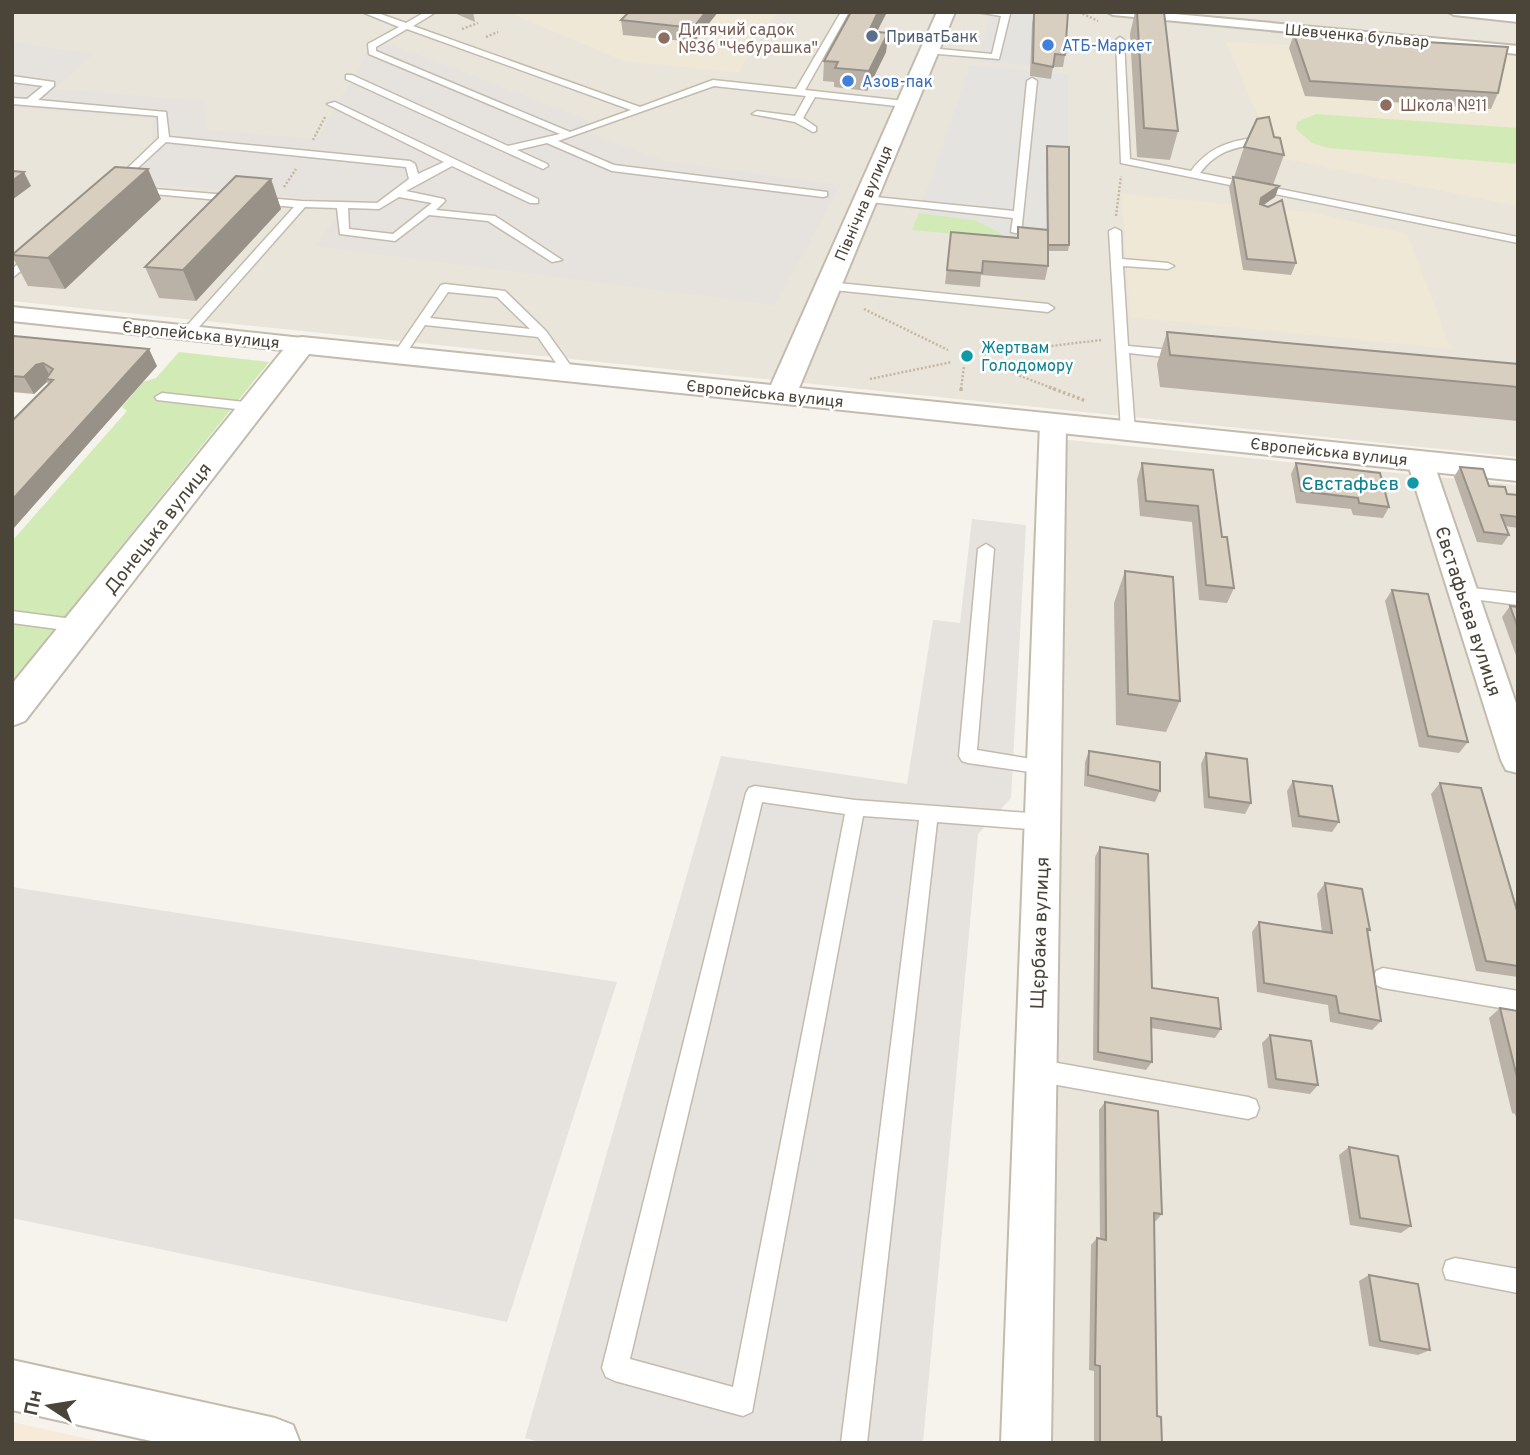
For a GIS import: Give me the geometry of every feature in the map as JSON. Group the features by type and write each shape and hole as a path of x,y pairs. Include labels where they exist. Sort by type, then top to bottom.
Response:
{"street":[{"name":"Північна вулиця","path":"781,395 946,12"},
{"name":"Шевченка бульвар","path":"1113,12 1518,50"},
{"path":"1454,12 1518,19"},
{"name":"Європейська вулиця","path":"12,314 1053,423 1128,424 1518,471"},
{"name":"Донецька вулиця","path":"12,711 302,345"},
{"name":"Щєрбака вулиця","path":"1026,1443 1053,423"},
{"name":"Євстафьєва вулиця","path":"1420,461 1518,760"},
{"path":"12,1385 275,1443"}],"lane":[{"path":"366,12 640,110"},
{"path":"432,12 371,46 372,52 569,135"},
{"path":"799,92 845,12"},
{"path":"929,51 996,57 1006,14 981,12"},
{"path":"1120,40 1125,161 1297,192 1518,240"},
{"path":"349,76 543,166"},
{"path":"12,79 51,84 30,103"},
{"path":"1017,232 1032,81"},
{"path":"509,149 569,135 713,83 905,104"},
{"path":"799,119 812,94"},
{"path":"12,101 163,114 163,139 109,191 302,204 379,206 415,180 453,161"},
{"path":"332,104 534,201"},
{"path":"757,114 799,119 813,129"},
{"path":"163,139 410,164 415,180"},
{"path":"548,140 612,168 823,194"},
{"path":"1193,175 1208,153 1233,143 1260,140"},
{"path":"1283,202 1297,192"},
{"path":"342,206 344,232 395,238 440,201 397,193"},
{"path":"865,199 1019,215"},
{"path":"187,333 302,204"},
{"path":"427,212 491,218 556,260"},
{"path":"1115,231 1128,424"},
{"path":"12,275 47,244"},
{"path":"1117,262 1168,267"},
{"path":"828,286 1048,309"},
{"path":"399,355 444,288 501,294 542,334 570,373"},
{"path":"422,321 542,334"},
{"path":"1122,343 1195,356"},
{"path":"162,397 254,407"},
{"path":"986,550 968,756 1044,766"},
{"path":"1463,593 1518,599"},
{"path":"12,617 80,626"},
{"path":"855,808 743,1403 615,1368 755,793 855,808 1042,822"},
{"path":"854,1443 929,813"},
{"path":"1382,978 1518,1000"},
{"path":"1035,1070 1248,1108"},
{"path":"1455,1270 1518,1281"}],"path":[{"path":"274,202 306,154 332,104"},
{"path":"1115,231 1117,193 1125,161"},
{"path":"864,309 948,350"},
{"path":"984,354 1122,343"},
{"path":"982,361 1128,424"},
{"path":"862,381 952,362"},
{"path":"960,399 964,366"}],"shaded area":[{"path":"12,12 1518,12 1518,457 12,301"},
{"name":"Дитячий садок №36 \"Чебурашка\"","path":"777,12 738,73 624,61 512,14"},
{"path":"991,12 1032,12 1031,66 978,61"},
{"name":"Школа №11","path":"1328,36 1518,54 1518,206 1276,157 1226,42 1287,45"},
{"path":"383,41 588,120 592,134 664,161 841,185 775,305 315,246 348,202 115,180 152,142 153,119 12,108 12,42 93,54 55,89 204,101 206,130 317,139 369,50"},
{"path":"970,65 1068,74 1068,245 1000,238 1001,233 975,220 919,213"},
{"path":"1122,194 1310,212 1407,234 1451,349 1130,317"},
{"path":"1059,439 1518,485 1518,1443 1034,1443"},
{"path":"972,519 1026,525 1011,798 978,834 923,1443 544,1443 525,1438 721,756 907,784 933,620 960,623"},
{"path":"12,887 617,982 507,1322 12,1218"},
{"path":"12,1422 107,1443 12,1443"}],"green space":[{"path":"1316,114 1518,128 1518,164 1328,148 1312,143 1296,129 1297,122"},
{"path":"919,213 975,220 1001,233 1000,238 912,230"},
{"path":"179,352 269,362 12,682 12,541 127,411 122,407 143,382 156,378"}],"building":[{"path":"629,12 706,12 693,28 621,20"},
{"path":"851,12 878,12 869,31 888,33 869,71 835,68 838,62 824,61"},
{"name":"АТБ-Маркет","path":"1068,12 1065,55 1055,54 1053,67 1033,63 1034,13"},
{"path":"1137,12 1164,12 1178,131 1144,128"},
{"path":"1294,34 1508,47 1498,93 1310,81"},
{"path":"1269,117 1274,137 1280,138 1284,155 1244,147 1257,119"},
{"path":"1047,146 1069,147 1069,245 1048,245"},
{"path":"115,167 148,169 48,258 12,255"},
{"path":"12,171 24,172 12,181"},
{"path":"236,176 271,179 183,270 145,267"},
{"path":"1233,177 1279,186 1261,198 1260,204 1268,207 1282,200 1296,263 1247,259"},
{"path":"1018,227 1048,230 1048,266 983,261 982,273 947,270 951,232 1018,238"},
{"path":"1167,332 1518,364 1518,387 1170,355"},
{"path":"14,336 149,349 12,500 12,421 53,380 46,379 53,369 43,363 36,365 24,377 12,376"},
{"path":"1142,463 1213,470 1222,537 1227,537 1234,588 1206,585 1198,506 1146,501"},
{"path":"1296,463 1380,473 1389,507 1359,503 1358,498 1301,491"},
{"path":"1460,467 1483,469 1489,486 1505,487 1507,494 1518,495 1518,517 1501,515 1509,535 1484,532"},
{"path":"1125,571 1173,577 1180,701 1128,694"},
{"path":"1392,590 1428,594 1468,742 1428,736"},
{"path":"1510,606 1518,607 1518,628"},
{"path":"1089,751 1160,762 1160,791 1088,775"},
{"path":"1206,753 1247,759 1251,803 1209,797"},
{"path":"1293,781 1332,786 1339,822 1299,816"},
{"path":"1440,783 1481,788 1518,914 1518,966 1486,961"},
{"path":"1100,847 1148,854 1152,988 1218,998 1221,1029 1151,1018 1152,1062 1098,1052"},
{"path":"1325,883 1362,889 1381,1021 1339,1013 1336,996 1264,983 1259,922 1332,933"},
{"path":"1500,1008 1518,1011 1518,1081"},
{"path":"1270,1035 1311,1041 1318,1085 1276,1079"},
{"path":"1105,1102 1158,1111 1162,1214 1154,1213 1157,1416 1161,1417 1162,1443 1100,1443 1100,1366 1095,1365 1097,1238 1106,1240"},
{"path":"1349,1147 1398,1156 1411,1226 1360,1218"},
{"path":"1369,1275 1418,1284 1430,1350 1380,1341"}],"place":[{"name":"ПриватБанк","path":"872,36"},
{"name":"Дитячий садок №36 \"Чебурашка\"","path":"664,38"},
{"name":"АТБ-Маркет","path":"1048,45"},
{"name":"Азов-пак","path":"848,81"},
{"name":"Школа №11","path":"1386,105"},
{"name":"Жертвам Голодомору","path":"967,356"},
{"name":"Євстафьєв","path":"1413,483"}]}
